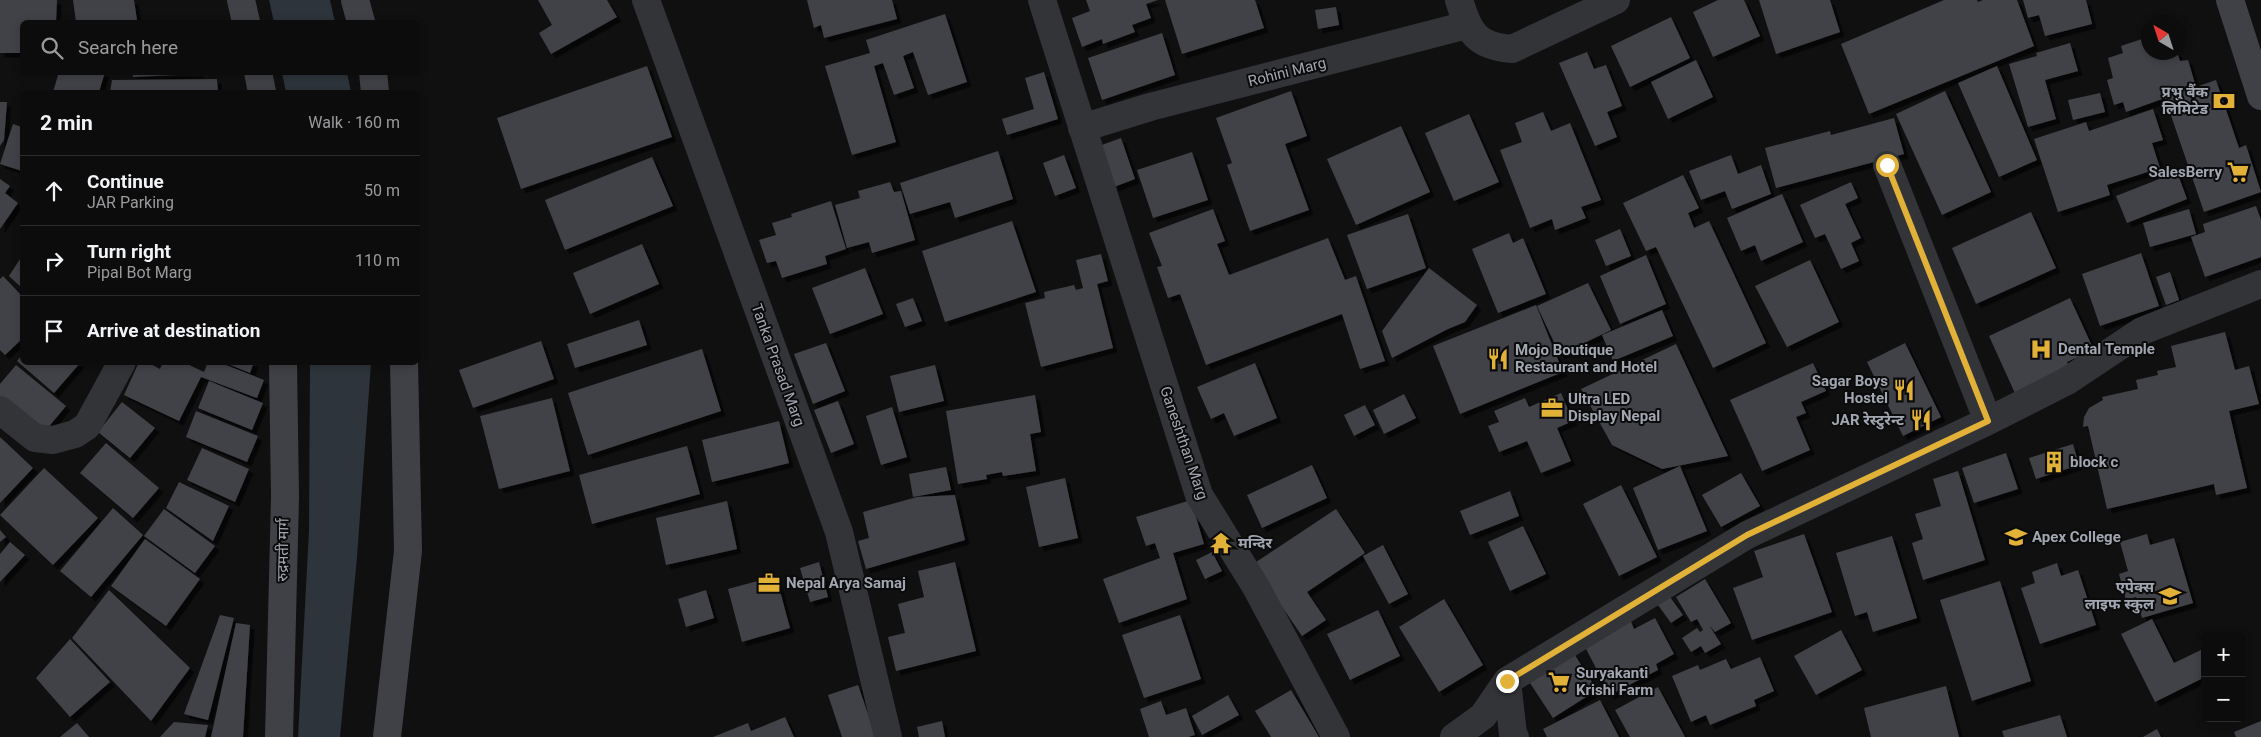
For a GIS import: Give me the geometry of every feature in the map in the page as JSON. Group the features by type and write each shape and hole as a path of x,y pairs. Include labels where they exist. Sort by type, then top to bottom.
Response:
{"street":[{"path":"241,0 246,20"},
{"path":"355,0 360,20"},
{"name":"Tanka Prasad Marg","path":"646,0 839,532 888,737"},
{"name":"Ganeshthan Marg","path":"1042,0 1199,495 1256,587 1336,737"},
{"path":"1463,13 1476,38 1494,48 1512,49 1616,0"},
{"path":"2230,0 2261,96"},
{"name":"Rohini Marg","path":"1082,128 1463,13"},
{"path":"259,75 262,90"},
{"path":"373,75 375,90"},
{"path":"1887,165 1988,421"},
{"path":"1454,737 1483,716 1507,681 1747,535 1988,421 2067,381 2142,331 2261,284"},
{"path":"0,410 34,438 53,440 75,434 87,426 120,365"},
{"name":"रुद्रमती मार्ग","path":"279,737 285,497 284,365"},
{"path":"387,737 408,551 404,365"},
{"path":"1507,681 1513,734 1515,737"}],"shaded area":[{"path":"269,0 330,0 335,20 274,20"},
{"path":"282,75 347,75 351,90 286,90"},
{"path":"310,365 371,365 357,557 340,737 298,737 309,531"}],"building":[{"path":"0,0 57,0 56,20 20,20 20,53 0,53"},
{"path":"73,0 134,0 137,20 76,20"},
{"path":"538,0 607,0 617,17 551,54 539,33 552,25"},
{"path":"807,0 892,0 897,19 824,38 821,25 814,28"},
{"path":"1086,0 1158,0 1146,4 1151,18 1132,25 1135,32 1103,44 1102,39 1082,47 1072,18 1090,11"},
{"path":"1165,0 1255,0 1264,28 1182,54"},
{"path":"1718,0 1744,0 1760,36 1713,57 1693,12"},
{"path":"1759,0 1830,0 1840,32 1776,54"},
{"path":"1944,0 1977,0 1978,2 1983,0 2017,0 2034,46 1869,114 1841,44"},
{"path":"2023,0 2086,0 2092,24 2045,36 2039,15 2028,18"},
{"path":"1336,7 1339,25 1318,29 1315,10"},
{"path":"945,14 967,82 928,95 913,52 903,56 914,88 894,95 883,63 874,66 896,142 852,155 825,66 870,53 866,40"},
{"path":"1671,17 1690,58 1630,87 1611,46"},
{"path":"1162,33 1175,75 1102,100 1088,58"},
{"path":"2141,39 2141,60 2188,60 2196,87 2216,80 2239,148 2246,145 2261,192 2204,212 2165,98 2126,112 2123,102 2114,105 2107,80 2113,78 2108,58 2123,53 2121,46"},
{"path":"2070,43 2078,71 2045,80 2056,119 2028,127 2009,64 2037,56 2036,53"},
{"path":"1587,52 1594,69 1606,65 1622,106 1607,112 1617,137 1595,146 1559,63"},
{"path":"1696,60 1713,97 1668,119 1651,82"},
{"path":"647,66 672,137 521,189 497,118"},
{"path":"1997,66 2037,160 1999,177 1958,83"},
{"path":"1044,72 1058,119 1007,135 1002,119 1034,109 1025,78"},
{"path":"58,75 104,75 100,90 54,90"},
{"path":"133,75 177,75 133,77"},
{"path":"217,79 218,90 110,90 112,80"},
{"path":"1291,91 1307,136 1285,144 1309,210 1250,231 1227,165 1232,163 1216,118"},
{"path":"1945,91 1991,192 1942,215 1896,114"},
{"path":"2100,93 2105,112 2073,120 2068,100"},
{"path":"0,102 7,102 4,140 0,146"},
{"path":"2153,109 2163,140 2152,143 2160,168 2107,185 2110,195 2058,212 2034,139 2086,122 2089,131"},
{"path":"1543,112 1551,131 1570,123 1601,200 1581,207 1586,218 1555,230 1552,219 1530,228 1500,150 1522,142 1515,123"},
{"path":"1469,114 1499,182 1454,201 1425,133"},
{"path":"1894,118 1904,154 1776,188 1765,148 1830,131 1831,135"},
{"path":"13,124 20,126 20,170 0,164"},
{"path":"1401,126 1430,192 1356,225 1327,159"},
{"path":"1121,138 1135,179 1114,187 1099,146"},
{"path":"998,151 1013,199 955,218 950,202 910,214 900,183"},
{"path":"1192,152 1208,200 1153,218 1137,170"},
{"path":"1064,155 1076,188 1055,196 1043,163"},
{"path":"1731,155 1738,174 1761,165 1771,194 1732,209 1725,191 1701,200 1689,171"},
{"path":"652,157 673,206 565,250 545,200"},
{"path":"2177,172 2187,199 2127,223 2116,196"},
{"path":"1683,175 1699,208 1688,213 1694,228 1709,221 1766,343 1713,368 1656,247 1646,251 1623,203"},
{"path":"0,179 10,186 5,193 18,203 0,229"},
{"path":"890,182 894,192 901,191 915,240 872,253 869,242 847,248 835,205 860,198 858,191"},
{"path":"1851,182 1858,198 1845,204 1861,238 1851,243 1859,261 1841,269 1825,234 1815,238 1800,205"},
{"path":"1782,194 1803,242 1761,261 1755,245 1741,251 1727,218"},
{"path":"831,201 846,249 825,256 827,264 782,278 776,261 767,263 759,240 776,235 772,223 792,217 791,214"},
{"path":"2256,206 2261,220 2261,257 2205,277 2191,237 2205,232 2203,224"},
{"path":"1213,209 1225,241 1217,244 1229,275 1328,238 1345,280 1356,276 1385,361 1360,369 1342,314 1206,365 1180,294 1168,298 1157,267 1162,266 1149,233"},
{"path":"2189,209 2196,234 2150,247 2143,223"},
{"path":"2031,212 2056,268 1976,304 1952,248"},
{"path":"1408,214 1426,268 1367,289 1347,235"},
{"path":"1012,221 1036,292 945,322 922,251"},
{"path":"1620,229 1631,256 1606,266 1595,240"},
{"path":"1509,233 1513,243 1523,238 1546,294 1498,313 1472,249"},
{"path":"642,244 659,284 590,314 573,273"},
{"path":"2141,253 2159,306 2100,326 2082,274"},
{"path":"1101,254 1108,281 1097,284 1113,348 1041,367 1025,303 1045,298 1044,292 1074,285 1076,290 1083,288 1076,260"},
{"path":"1646,255 1666,304 1620,324 1600,276"},
{"path":"20,259 20,286 9,276"},
{"path":"1810,260 1839,322 1787,347 1755,286"},
{"path":"865,268 883,314 830,334 812,288"},
{"path":"1429,268 1477,305 1465,322 1392,358 1382,331"},
{"path":"2170,272 2179,300 2166,305 2156,277"},
{"path":"3,276 20,294 20,341 5,355 0,350 0,279"},
{"path":"1588,283 1611,330 1560,355 1537,306"},
{"path":"913,298 922,321 905,327 896,304"},
{"name":"Dental Temple","path":"2070,298 2092,346 2080,352 2082,355 2067,362 2069,367 2019,402 1989,336"},
{"name":"Mojo Boutique Restaurant and Hotel","path":"1536,305 1563,372 1460,414 1433,346"},
{"path":"1662,310 1673,336 1613,361 1602,335"},
{"path":"639,320 647,345 575,368 567,344"},
{"path":"2225,332 2235,370 2249,366 2259,404 2229,411 2247,488 2216,495 2214,484 2107,509 2088,426 2083,427 2084,417 2089,408 2103,400 2102,397 2138,389 2136,380 2158,375 2157,371 2176,367 2171,346"},
{"path":"541,341 554,379 473,408 459,370"},
{"path":"826,343 845,391 813,404 794,354"},
{"name":"Sagar Boys Hostel","path":"1905,343 1941,417 1903,436 1867,362"},
{"path":"1676,344 1728,456 1662,469 1612,445 1581,389"},
{"path":"702,349 721,411 588,455 568,393"},
{"path":"1255,363 1277,418 1234,436 1224,413 1211,419 1197,387"},
{"path":"1813,363 1826,391 1801,402 1806,413 1796,417 1810,450 1762,471 1730,400"},
{"path":"16,365 66,406 42,435 0,401 0,384"},
{"path":"22,365 78,365 54,393"},
{"path":"138,365 153,365 160,369 162,365 189,365 204,372 207,365 226,365 264,380 257,398 201,377 179,421 124,395"},
{"path":"230,365 253,365 250,373"},
{"path":"935,365 944,401 899,412 890,376"},
{"path":"209,381 263,403 252,430 198,408"},
{"path":"1561,393 1573,421 1557,428 1571,461 1541,473 1527,441 1499,452 1488,426 1499,422 1494,411 1525,398 1529,407"},
{"path":"1404,394 1416,418 1384,434 1373,410"},
{"path":"1035,395 1041,432 1030,434 1036,471 1003,476 1002,472 986,475 987,479 958,484 946,411"},
{"path":"552,398 570,471 499,489 480,416"},
{"path":"838,401 854,444 831,453 814,410"},
{"path":"122,402 155,428 130,458 98,432"},
{"path":"1365,405 1375,425 1354,436 1344,415"},
{"path":"892,407 907,457 881,465 866,416"},
{"path":"196,411 258,436 247,462 186,437"},
{"path":"779,421 789,463 712,482 702,440"},
{"path":"0,437 33,468 0,503"},
{"path":"106,443 159,488 133,518 80,473"},
{"name":"block c","path":"2073,444 2079,465 2036,479 2029,458"},
{"path":"687,446 700,494 592,524 579,475"},
{"path":"202,448 249,469 235,502 187,480"},
{"name":"Apex College","path":"2006,453 2018,489 1974,503 1962,468"},
{"path":"1312,465 1327,498 1262,528 1247,495"},
{"path":"1680,466 1707,531 1658,550 1633,488"},
{"path":"946,467 951,490 913,497 909,474"},
{"path":"44,468 98,518 53,565 0,515"},
{"path":"1958,471 1985,560 1923,580 1912,543 1923,539 1915,514 1941,506 1933,479"},
{"path":"1741,473 1760,506 1721,527 1702,495"},
{"path":"1065,478 1078,538 1039,547 1026,487"},
{"path":"179,482 229,506 213,541 166,508"},
{"path":"1621,485 1657,557 1619,576 1583,504"},
{"path":"1510,491 1519,516 1470,535 1460,511"},
{"path":"955,495 965,540 866,569 858,541 869,538 863,512 917,497"},
{"path":"1191,500 1204,544 1173,553 1187,599 1119,623 1103,579 1160,558 1155,543 1146,546 1136,517"},
{"path":"727,501 737,549 666,565 656,518"},
{"path":"113,508 143,535 91,597 60,571"},
{"path":"164,509 215,546 195,573 144,536"},
{"path":"1336,509 1365,553 1307,592 1326,620 1302,636 1253,564"},
{"path":"1523,526 1546,574 1510,591 1488,542"},
{"path":"0,530 6,537 0,542"},
{"path":"1804,534 1832,612 1752,640 1733,588 1763,577 1754,551"},
{"path":"2147,534 2150,545 2174,538 2193,603 2142,618 2136,597 2126,600 2119,574 2128,571 2120,542"},
{"path":"1892,536 1917,618 1873,632 1867,612 1855,616 1836,553"},
{"path":"145,539 200,579 166,626 111,586"},
{"path":"10,542 25,555 0,582 0,554"},
{"path":"1383,545 1408,594 1389,604 1363,556"},
{"path":"1212,552 1222,571 1205,579 1196,560"},
{"path":"819,562 828,597 810,602 800,568"},
{"path":"955,562 976,651 896,671 888,637 905,633 898,604 924,597 918,571"},
{"path":"2057,563 2061,576 2078,570 2096,625 2040,644 2021,588 2035,583 2032,572"},
{"path":"776,576 790,628 742,642 728,589"},
{"path":"1705,579 1731,623 1715,632 1709,625 1721,644 1705,653 1701,646 1691,652 1682,638 1697,628 1700,632 1703,630 1697,619 1691,622 1676,597"},
{"path":"2000,581 2031,681 1972,701 1940,600"},
{"path":"109,590 190,668 151,721 72,638"},
{"path":"706,590 714,618 686,627 678,599"},
{"path":"1670,597 1683,615 1671,623 1658,605"},
{"path":"1444,599 1483,665 1439,692 1399,627"},
{"path":"1378,610 1400,656 1350,680 1327,634"},
{"path":"220,615 234,618 208,720 184,714"},
{"path":"1180,615 1201,679 1144,698 1122,635"},
{"path":"1655,618 1674,654 1656,664 1658,670 1610,695 1583,643 1630,619 1634,629"},
{"path":"2152,619 2174,663 2201,650 2201,679 2155,702 2121,634"},
{"path":"236,623 250,625 243,737 211,737"},
{"path":"1841,630 1862,670 1816,695 1794,656"},
{"path":"70,639 110,682 70,717 36,678"},
{"path":"1573,652 1597,690 1553,718 1528,680"},
{"path":"1760,657 1774,691 1754,700 1756,706 1710,725 1706,715 1691,722 1672,676 1698,665 1700,670 1726,659 1731,669"},
{"path":"858,685 876,737 842,737 828,695"},
{"path":"1946,686 1959,737 1871,737 1864,708"},
{"path":"1658,687 1685,737 1630,737 1615,710"},
{"path":"1291,690 1319,737 1271,737 1255,711"},
{"path":"1228,695 1239,715 1202,735 1192,716"},
{"path":"1600,700 1619,737 1547,737 1543,729"},
{"path":"1161,701 1166,715 1186,708 1195,735 1188,737 1149,737 1140,709"},
{"path":"2060,715 2067,737 2004,737 2002,731"},
{"path":"785,717 794,737 713,737 748,723 751,731"},
{"path":"942,721 945,737 919,737 917,727"},
{"path":"2261,721 2261,737 2236,737 2234,732"},
{"path":"174,722 208,725 205,737 160,737"},
{"path":"77,723 89,737 60,737"},
{"path":"2157,729 2161,737 2143,737"}],"place":[{"name":"प्रभु बैंक लिमिटेड","path":"2224,101"},
{"name":"SalesBerry","path":"2238,172"},
{"name":"Dental Temple","path":"2041,349"},
{"name":"Mojo Boutique Restaurant and Hotel","path":"1498,359"},
{"name":"Sagar Boys Hostel","path":"1904,390"},
{"name":"Ultra LED Display Nepal","path":"1552,408"},
{"name":"JAR रेस्टुरेन्ट","path":"1921,420"},
{"name":"block c","path":"2054,462"},
{"name":"Apex College","path":"2016,537"},
{"name":"मन्दिर","path":"1221,543"},
{"name":"Nepal Arya Samaj","path":"769,583"},
{"name":"एपेक्स लाइफ स्कुल","path":"2170,596"},
{"name":"Suryakanti Krishi Farm","path":"1559,682"}],"route":[{"path":"1507,681 1747,535 1988,421 1887,165"}]}
